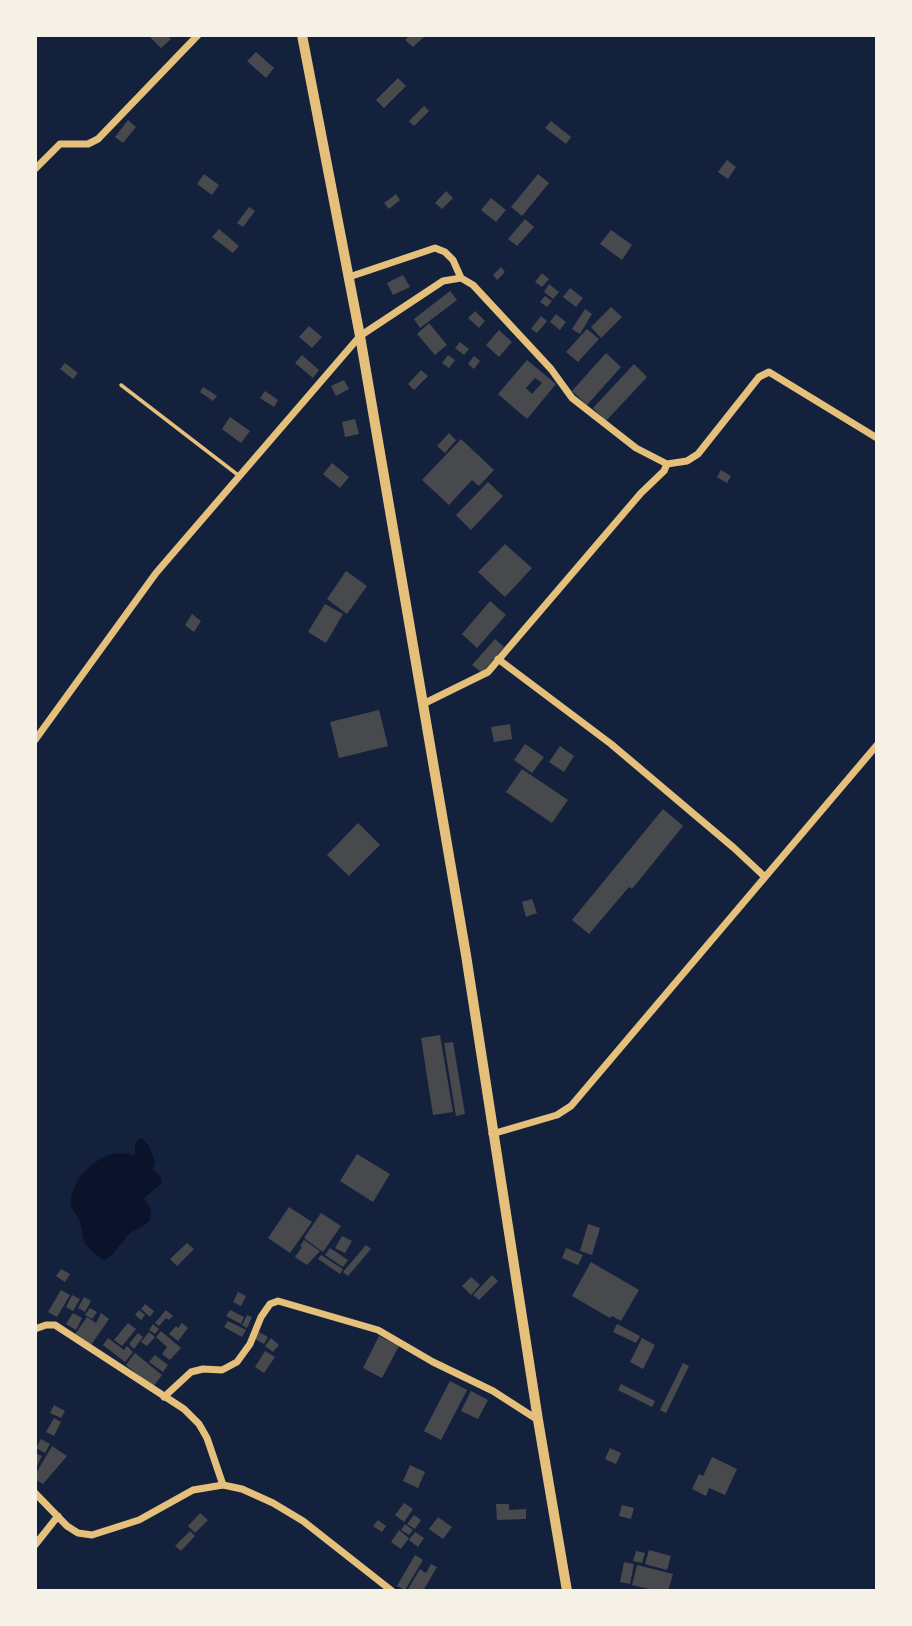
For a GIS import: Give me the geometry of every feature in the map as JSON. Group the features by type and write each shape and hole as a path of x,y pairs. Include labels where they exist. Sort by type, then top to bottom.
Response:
{"main road":[{"path":"302,35 360,335 466,955 492,1134 567,1591"}],"street":[{"path":"35,170 60,144 88,144 98,139 198,35"},
{"path":"349,276 435,248 445,252 453,260 461,278 473,285 551,369 572,397 636,448 667,464 687,461 698,454 759,377 769,372 877,438"},
{"path":"35,740 156,573 360,335 443,281 461,278"},
{"path":"423,704 473,682 488,672 641,493 664,471 667,464"},
{"path":"498,659 611,744 765,877"},
{"path":"492,1134 557,1115 571,1106 877,745"},
{"path":"164,1397 191,1372 222,1370 237,1362 250,1344 261,1317 270,1304 278,1301 378,1330 433,1362 493,1391 538,1420"},
{"path":"35,1329 55,1325 184,1409 199,1424 207,1438 223,1485"},
{"path":"35,1493 78,1533 92,1535 139,1520 193,1490 223,1485 242,1489 303,1521 392,1591"},
{"path":"35,1545 58,1516"}],"lane":[{"path":"121,384 240,476"}],"water":[{"path":"139,1139 143,1139 149,1146 155,1161 153,1170 161,1177 162,1183 144,1198 151,1210 150,1220 130,1233 111,1256 104,1260 84,1243 80,1222 71,1206 71,1196 78,1179 92,1164 107,1155 135,1155 135,1144"}],"building":[{"path":"148,35 167,35 171,39 161,48"},
{"path":"410,35 426,35 413,47 405,40"},
{"path":"256,52 274,68 266,78 247,61"},
{"path":"398,78 406,86 384,108 376,100"},
{"path":"424,106 429,111 414,126 409,121"},
{"path":"128,120 136,127 123,143 115,137"},
{"path":"551,121 571,137 566,144 545,128"},
{"path":"727,160 736,167 728,179 718,172"},
{"path":"204,174 219,185 212,195 197,184"},
{"path":"538,174 549,183 522,216 511,207"},
{"path":"446,191 453,198 442,209 435,203"},
{"path":"396,194 400,200 389,209 384,203"},
{"path":"491,198 506,210 496,222 481,210"},
{"path":"249,207 255,211 243,227 237,223"},
{"path":"525,219 534,227 517,246 508,239"},
{"path":"219,229 239,246 233,253 212,237"},
{"path":"611,230 632,245 622,260 600,244"},
{"path":"501,267 505,272 497,280 493,275"},
{"path":"542,273 549,279 542,287 535,282"},
{"path":"403,275 410,287 393,295 387,283"},
{"path":"549,284 559,292 553,299 544,292"},
{"path":"570,288 583,298 576,307 563,297"},
{"path":"450,291 457,300 420,328 414,319"},
{"path":"545,296 552,301 547,307 540,302"},
{"path":"611,307 622,317 601,338 591,327"},
{"path":"585,309 592,314 580,334 572,329"},
{"path":"475,311 485,321 479,328 468,318"},
{"path":"556,314 566,322 560,330 550,322"},
{"path":"541,316 547,321 537,333 531,329"},
{"path":"429,323 447,345 435,355 417,334"},
{"path":"309,326 322,337 312,348 299,337"},
{"path":"587,329 599,339 578,362 566,352"},
{"path":"499,330 512,342 499,357 486,345"},
{"path":"460,342 469,349 464,355 455,348"},
{"path":"606,353 621,367 587,405 572,391"},
{"path":"302,355 319,370 313,378 295,363"},
{"path":"448,355 455,360 449,368 442,363"},
{"path":"474,356 480,361 474,369 468,364"},
{"path":"527,360 556,384 527,419 498,394","holes":["535,378 542,383 532,394 526,388"]},
{"path":"65,363 78,373 73,379 60,369"},
{"path":"634,364 647,377 606,421 593,408"},
{"path":"421,370 428,376 414,390 408,384"},
{"path":"344,380 349,389 336,396 331,386"},
{"path":"203,387 217,396 213,401 200,392"},
{"path":"265,391 278,400 274,407 260,398"},
{"path":"230,417 250,431 241,443 222,429"},
{"path":"355,419 359,434 345,437 342,422"},
{"path":"449,433 456,440 445,453 437,446"},
{"path":"461,439 494,470 479,486 472,480 449,505 422,480"},
{"path":"332,463 349,477 340,488 323,474"},
{"path":"721,470 731,476 727,483 717,477"},
{"path":"488,482 503,496 471,530 456,515"},
{"path":"505,544 532,568 505,597 478,572"},
{"path":"346,571 367,586 347,614 327,599"},
{"path":"490,601 506,615 477,648 462,634"},
{"path":"325,604 343,614 326,643 308,632"},
{"path":"192,614 201,621 194,632 185,625"},
{"path":"495,639 504,647 482,673 472,665"},
{"path":"379,710 388,746 339,758 330,722"},
{"path":"510,724 512,739 494,742 491,727"},
{"path":"525,744 544,757 532,773 514,760"},
{"path":"560,746 574,756 564,772 549,762"},
{"path":"522,769 568,800 552,823 506,792"},
{"path":"663,809 683,826 632,889 629,887 589,934 572,920"},
{"path":"358,823 380,845 349,876 327,855"},
{"path":"532,899 537,913 526,917 522,902"},
{"path":"440,1035 453,1112 433,1115 421,1038"},
{"path":"453,1042 465,1114 456,1116 444,1043"},
{"path":"357,1154 390,1174 373,1202 340,1181"},
{"path":"289,1207 312,1222 290,1253 268,1238"},
{"path":"321,1213 341,1226 323,1252 304,1238"},
{"path":"588,1224 600,1228 592,1255 580,1251"},
{"path":"342,1236 352,1241 345,1253 335,1248"},
{"path":"304,1240 320,1251 307,1265 295,1257"},
{"path":"187,1243 194,1249 177,1266 170,1259"},
{"path":"366,1245 371,1249 348,1276 343,1272"},
{"path":"330,1248 348,1260 343,1267 325,1255"},
{"path":"566,1248 583,1255 578,1265 562,1258"},
{"path":"321,1255 343,1269 340,1274 318,1259"},
{"path":"591,1262 639,1290 621,1321 612,1316 610,1318 572,1296"},
{"path":"61,1269 70,1274 65,1282 56,1276"},
{"path":"492,1275 498,1281 479,1300 473,1295"},
{"path":"471,1277 480,1285 471,1295 462,1286"},
{"path":"61,1290 70,1295 57,1317 48,1312"},
{"path":"238,1292 246,1296 241,1306 233,1302"},
{"path":"72,1295 80,1299 73,1311 66,1307"},
{"path":"84,1297 91,1301 85,1312 78,1308"},
{"path":"145,1304 154,1311 150,1317 141,1309"},
{"path":"90,1308 97,1312 92,1319 85,1315"},
{"path":"139,1310 145,1315 141,1320 135,1315"},
{"path":"166,1310 173,1316 169,1320 166,1318 159,1326 155,1323"},
{"path":"230,1310 244,1317 241,1324 226,1316"},
{"path":"73,1313 82,1318 76,1330 66,1324"},
{"path":"101,1313 109,1319 91,1345 75,1334 87,1317 96,1323"},
{"path":"247,1315 252,1317 247,1328 242,1325"},
{"path":"228,1321 246,1330 242,1337 224,1327"},
{"path":"128,1323 136,1329 122,1346 114,1340"},
{"path":"182,1323 188,1328 178,1341 169,1334"},
{"path":"153,1324 159,1329 155,1334 149,1330"},
{"path":"617,1324 640,1336 636,1343 613,1332"},
{"path":"161,1331 181,1348 170,1360 162,1354 167,1347 156,1337"},
{"path":"149,1332 155,1337 147,1346 141,1342"},
{"path":"259,1332 268,1337 264,1344 255,1339"},
{"path":"138,1333 143,1337 134,1349 129,1344"},
{"path":"379,1336 399,1346 382,1378 363,1368"},
{"path":"108,1338 124,1350 127,1346 133,1352 125,1362 103,1345"},
{"path":"271,1338 279,1345 273,1352 265,1346"},
{"path":"642,1338 655,1345 643,1369 630,1362"},
{"path":"265,1351 275,1357 264,1373 255,1367"},
{"path":"135,1353 162,1375 153,1387 126,1365"},
{"path":"155,1355 168,1365 163,1372 149,1362"},
{"path":"683,1363 689,1366 666,1413 660,1410"},
{"path":"450,1381 467,1390 441,1440 424,1431"},
{"path":"621,1384 655,1401 652,1407 618,1390"},
{"path":"471,1391 488,1400 478,1419 461,1411"},
{"path":"54,1405 65,1411 61,1418 50,1413"},
{"path":"54,1418 61,1422 54,1436 46,1432"},
{"path":"41,1439 50,1444 45,1453 36,1448"},
{"path":"52,1446 67,1456 43,1484 35,1479 35,1475"},
{"path":"610,1448 621,1453 616,1464 605,1459"},
{"path":"35,1453 42,1456 35,1470"},
{"path":"712,1457 737,1469 725,1495 709,1488 706,1496 692,1489 699,1474 703,1476"},
{"path":"410,1465 425,1472 418,1488 403,1481"},
{"path":"404,1503 413,1509 404,1522 395,1515"},
{"path":"496,1504 509,1504 509,1510 526,1509 526,1519 497,1520"},
{"path":"622,1505 634,1508 631,1519 619,1516"},
{"path":"200,1513 208,1520 195,1533 188,1526"},
{"path":"414,1515 421,1520 415,1529 407,1524"},
{"path":"438,1517 452,1527 443,1539 429,1529"},
{"path":"378,1520 386,1526 382,1532 373,1526"},
{"path":"405,1524 413,1530 409,1535 401,1530"},
{"path":"399,1530 409,1538 401,1549 391,1542"},
{"path":"190,1531 195,1536 181,1551 175,1546"},
{"path":"415,1532 424,1538 418,1547 409,1540"},
{"path":"649,1550 671,1556 667,1570 645,1564"},
{"path":"636,1551 645,1553 642,1563 633,1561"},
{"path":"415,1555 423,1560 405,1590 397,1586"},
{"path":"624,1562 634,1564 630,1584 620,1582"},
{"path":"431,1564 437,1567 423,1591 407,1591 420,1569 426,1573"},
{"path":"637,1565 673,1574 668,1591 632,1585"}]}
